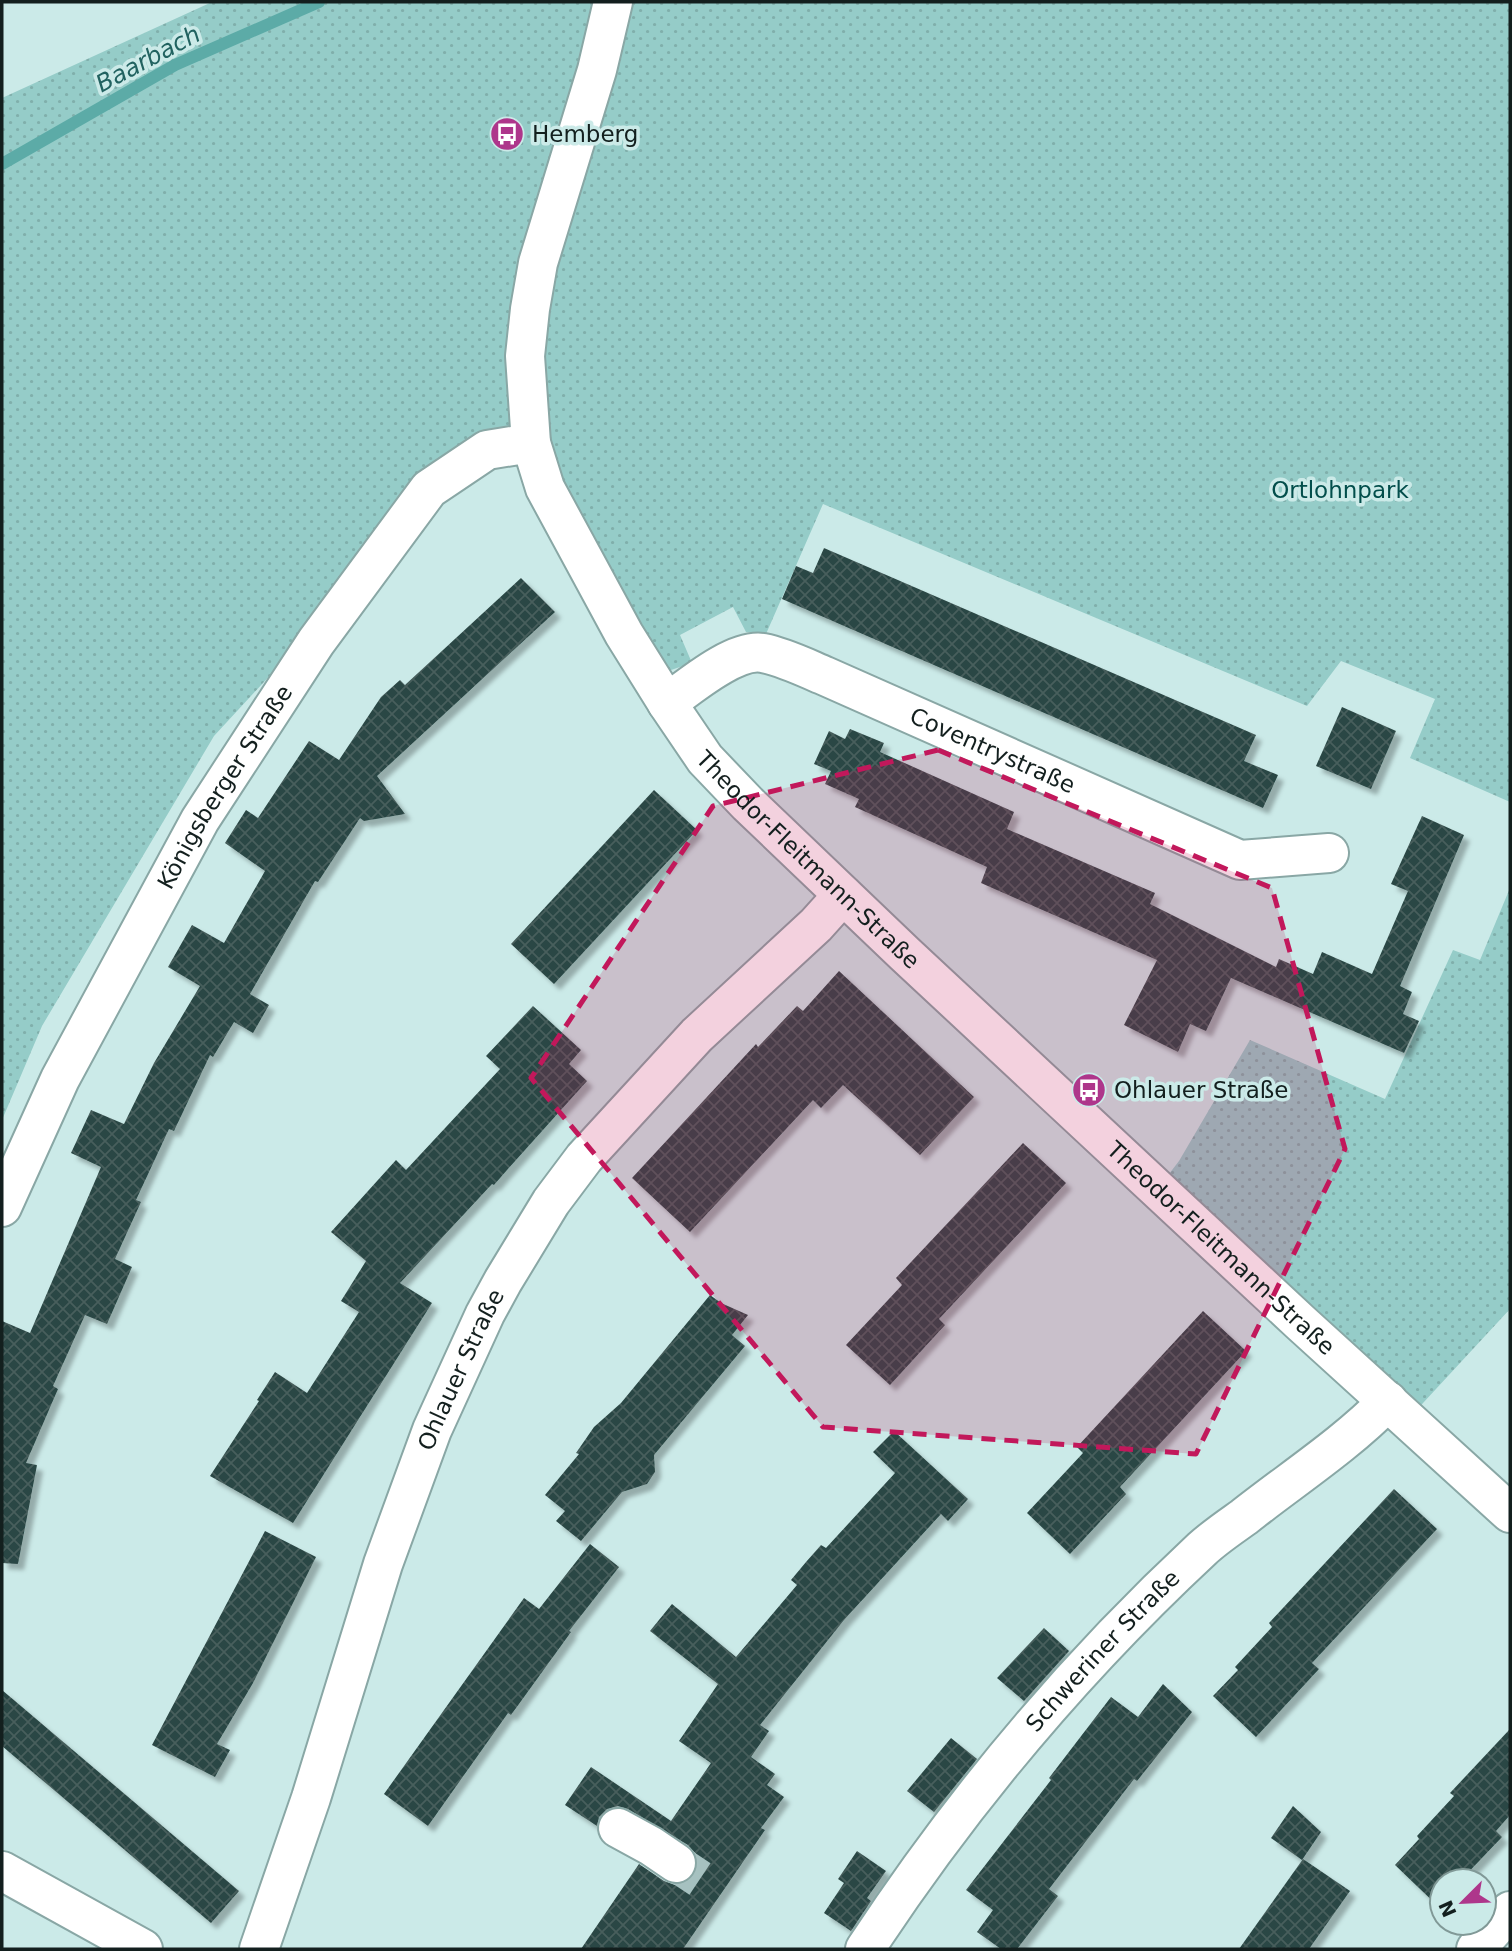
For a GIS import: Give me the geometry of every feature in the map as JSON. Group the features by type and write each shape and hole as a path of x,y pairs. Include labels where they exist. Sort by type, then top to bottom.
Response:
{"street":[{"name":"Theodor-Fleitmann-Straße","path":"613,2 594,81 538,262 525,356 531,443 545,488 625,634 705,759 748,804 1300,1322 1510,1513"},
{"name":"Königsberger Straße","path":"2,1207 60,1079 200,820 316,642 429,489 487,450 531,443"},
{"name":"Coventrystraße","path":"667,703 701,678 736,659 762,653 802,666 911,713 1240,860 1329,853"},
{"name":"Ohlauer Straße","path":"259,1949 311,1798 362,1626 387,1553 432,1430 491,1303 551,1202 584,1158 697,1035 816,925 843,895"},
{"name":"Schweriner Straße","path":"865,1949 1014,1747 1125,1622 1204,1547 1363,1427 1388,1401"},
{"path":"2,1871 143,1949"},
{"path":"1476,1949 1510,1911"}],"highlighted area":[{"path":"938,750 1272,888 1345,1149 1196,1454 823,1427 531,1078 713,806"}],"green space":[{"name":"Ortlohnpark","path":"212,2 1510,2 1510,802 1410,758 1435,699 1341,661 1307,706 823,504 766,634 746,632 733,607 680,635 692,663 662,673 530,443 435,497 214,736 42,1026 2,1120 2,98"},
{"path":"1510,888 1510,1309 1411,1416 1159,1187 1179,1161 1250,1040 1385,1099 1453,950 1480,960"}],"building":[{"path":"824,548 1256,735 1244,761 1278,775 1263,808 782,599 796,566 813,573"},
{"path":"521,578 555,612 377,776 405,814 364,821 360,818 318,882 315,881 250,994 269,1005 253,1033 234,1022 213,1057 210,1055 174,1131 169,1129 136,1200 141,1202 115,1259 132,1267 107,1324 85,1315 53,1386 58,1389 26,1463 37,1465 18,1564 2,1563 2,1321 30,1333 101,1167 71,1153 91,1110 124,1124 154,1063 200,986 168,967 192,925 224,943 265,871 225,843 246,810 258,818 309,741 339,760 381,697 400,680 405,685"},
{"path":"1342,707 1396,731 1371,789 1316,766"},
{"path":"850,729 884,743 880,752 1014,812 1007,829 1155,893 1150,904 1276,967 1279,959 1313,974 1322,952 1372,974 1408,891 1391,884 1422,816 1464,835 1400,986 1412,992 1403,1014 1419,1021 1404,1053 1231,978 1206,1031 1190,1024 1178,1052 1124,1025 1157,960 981,883 987,867 855,807 859,799 825,784 831,771 814,764 829,731 845,739"},
{"path":"654,790 697,830 554,984 511,944"},
{"path":"839,971 974,1097 920,1155 843,1085 821,1108 813,1100 690,1232 632,1178 756,1044 758,1047 797,1006 803,1011"},
{"path":"533,1006 581,1050 569,1064 587,1081 494,1185 492,1184 400,1283 432,1303 293,1523 210,1476 275,1372 307,1393 359,1312 341,1301 366,1261 331,1232 396,1160 406,1170 500,1069 486,1056"},
{"path":"1023,1143 1066,1183 939,1319 945,1325 890,1385 846,1345 902,1285 896,1278"},
{"path":"710,1295 748,1315 732,1335 745,1346 654,1455 655,1472 647,1484 622,1492 581,1541 556,1521 565,1511 545,1495 579,1454 576,1453 594,1427 621,1403"},
{"path":"1203,1311 1246,1351 1120,1487 1126,1494 1070,1554 1027,1513 1083,1453 1077,1447"},
{"path":"894,1431 968,1499 948,1521 941,1514 844,1620 760,1725 769,1731 751,1757 775,1774 767,1785 784,1797 761,1828 765,1830 683,1949 581,1949 639,1864 675,1885 685,1883 694,1876 698,1865 696,1854 688,1845 628,1809 618,1806 607,1809 599,1817 597,1826 565,1805 591,1767 671,1821 711,1763 679,1741 718,1684 650,1631 672,1604 736,1657 797,1585 791,1580 806,1562 821,1545 826,1548 895,1473 873,1452"},
{"path":"1394,1489 1437,1529 1312,1663 1319,1669 1256,1737 1213,1696 1238,1670 1235,1667 1272,1627 1269,1623"},
{"path":"265,1531 316,1557 253,1683 217,1744 230,1750 215,1777 152,1745"},
{"path":"590,1544 619,1567 569,1631 571,1632 511,1715 508,1713 428,1826 384,1794 524,1598 539,1609"},
{"path":"1044,1628 1069,1651 1024,1701 997,1678"},
{"path":"1163,1684 1192,1712 1137,1781 1134,1779 1049,1889 1058,1896 1017,1949 1001,1949 977,1932 993,1910 966,1890 1111,1697 1138,1717"},
{"path":"2,1690 239,1891 211,1923 2,1746"},
{"path":"1510,1729 1510,1815 1496,1831 1502,1837 1473,1867 1428,1867 1428,1897 1395,1865 1419,1839 1417,1836 1454,1796 1450,1793"},
{"path":"951,1738 977,1759 934,1812 907,1791"},
{"path":"1293,1806 1321,1832 1302,1860 1271,1838"},
{"path":"857,1851 886,1871 867,1898 871,1901 851,1931 824,1913 844,1883 838,1879"},
{"path":"1303,1859 1350,1891 1309,1949 1239,1949"}],"waterway":[{"name":"Baarbach","path":"2,164 175,65 319,2"}],"tunnel":[{"path":"676,1863 700,1879"}],"place":[{"name":"Hemberg","path":"507,134"},
{"name":"Ohlauer Straße","path":"1089,1090"}]}
